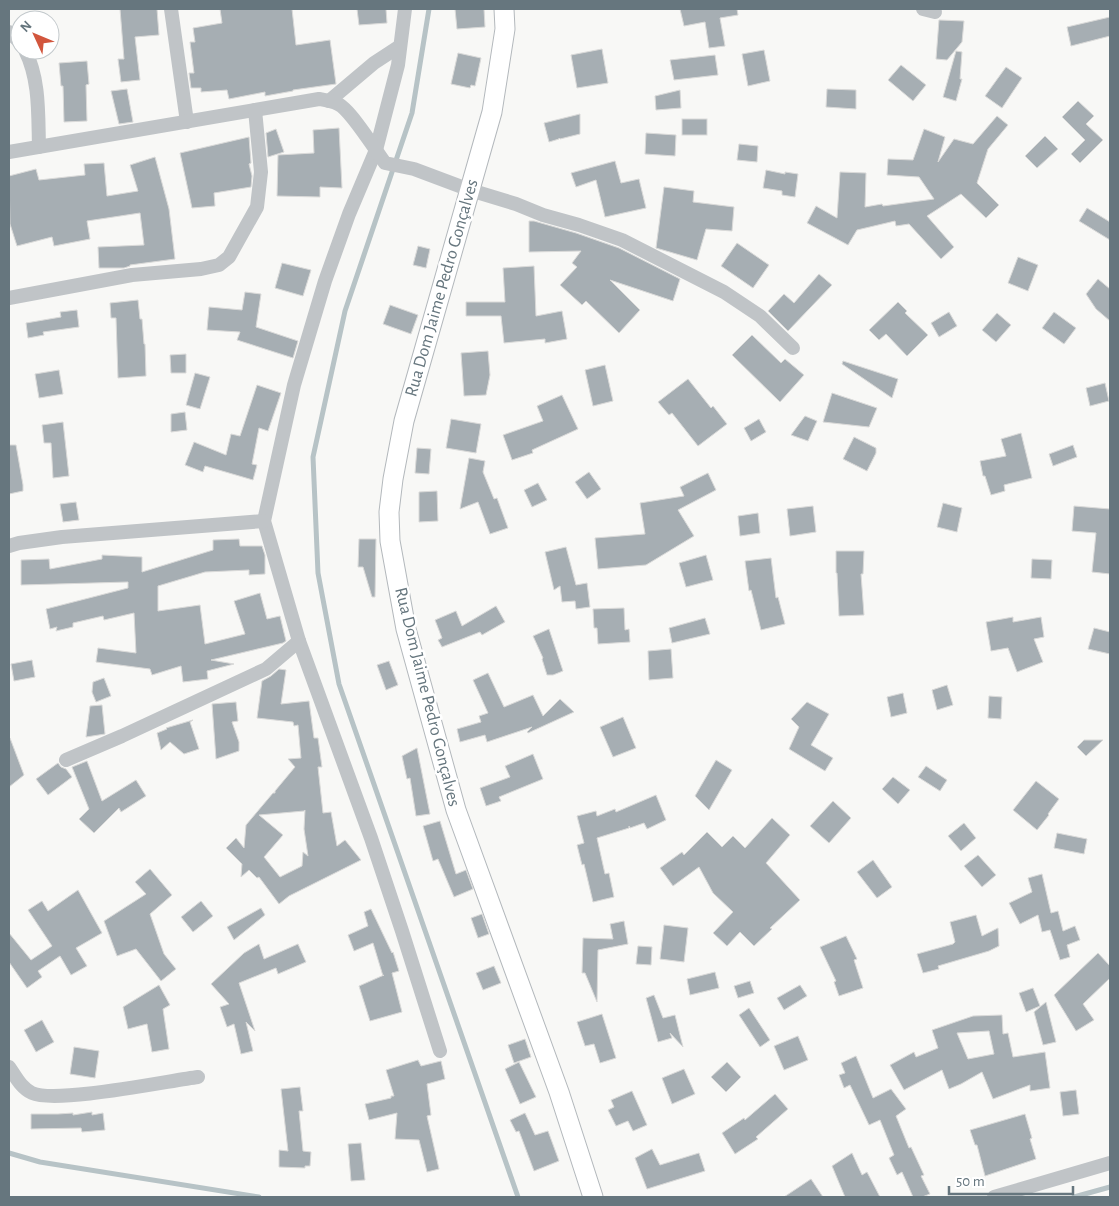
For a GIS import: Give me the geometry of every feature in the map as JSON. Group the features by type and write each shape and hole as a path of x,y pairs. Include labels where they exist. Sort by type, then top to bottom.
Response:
{"main road":[{"name":"Rua Dom Jaime Pedro Gonçalves","path":"504,9 505,29 492,112 404,421 393,478 389,512 390,541 406,630 456,810 558,1092 593,1197"}],"street":[{"path":"171,9 187,122"},
{"path":"405,9 398,65 376,150 349,214 325,281 294,385 264,521 299,641 371,838 440,1051"},
{"path":"329,101 374,63 400,46"},
{"path":"30,60 35,81 39,147"},
{"path":"9,152 319,99 329,101 340,104 349,111 385,163 414,169 470,190 622,240 724,292 760,316 793,348"},
{"path":"9,298 132,275 201,269 218,265 229,257 257,207 261,172 256,110"},
{"path":"9,546 62,537 264,521"},
{"path":"66,760 266,669 299,641"},
{"path":"9,1068 24,1088 34,1094 51,1096 198,1077"},
{"path":"994,1197 1110,1163"}],"building":[{"path":"120,9 157,9 159,35 135,37 140,80 121,82 118,59 124,59"},
{"path":"220,9 292,9 296,45 330,40 336,84 265,96 265,92 229,99 227,90 201,92 201,88 191,88 189,73 194,73 190,42 195,42 193,28 222,23"},
{"path":"357,9 386,9 387,23 359,25"},
{"path":"455,9 484,9 485,27 457,29"},
{"path":"680,9 737,9 738,15 720,18 725,46 709,48 705,22 684,26"},
{"path":"1110,17 1110,36 1071,46 1067,27"},
{"path":"939,20 964,21 962,42 947,60 936,59"},
{"path":"602,49 608,83 577,88 571,55"},
{"path":"764,50 770,81 748,86 742,54"},
{"path":"956,51 962,52 960,79 962,79 956,101 943,97"},
{"path":"458,53 481,58 475,86 471,85 470,88 451,84"},
{"path":"715,55 718,75 674,80 670,60"},
{"path":"87,61 89,84 86,85 87,121 64,122 63,86 61,86 59,63"},
{"path":"901,65 926,85 913,101 888,80"},
{"path":"1006,67 1022,78 1002,108 985,96"},
{"path":"127,89 133,122 119,124 111,91"},
{"path":"827,89 856,90 856,109 826,107"},
{"path":"680,90 681,108 656,110 655,96"},
{"path":"1078,101 1094,116 1086,124 1103,140 1080,163 1071,154 1085,140 1062,117"},
{"path":"580,114 580,134 549,142 544,123"},
{"path":"997,116 1008,125 988,149 977,183 999,205 986,218 961,194 927,216 954,247 941,259 909,224 896,226 895,221 857,230 848,245 807,223 816,206 837,218 840,172 866,173 865,207 934,199 919,177 887,175 888,159 913,160 924,129 945,137 938,162 954,139 973,144"},
{"path":"682,119 707,119 707,135 682,135"},
{"path":"339,128 342,188 320,187 320,197 277,196 278,155 314,153 313,130"},
{"path":"276,129 284,152 268,157 266,133"},
{"path":"646,133 676,135 675,156 645,154"},
{"path":"1045,136 1058,149 1037,168 1025,156"},
{"path":"249,137 251,187 214,193 215,206 192,208 180,153"},
{"path":"739,144 758,146 757,162 737,160"},
{"path":"155,157 169,209 175,259 130,265 124,268 99,268 98,247 144,245 140,213 87,221 90,239 54,246 52,237 17,246 10,224 9,176 36,169 39,180 85,175 84,164 104,163 107,196 138,191 130,165"},
{"path":"615,161 621,183 639,179 646,208 605,217 596,180 576,187 571,173"},
{"path":"766,170 785,174 785,172 798,174 795,197 782,195 782,191 763,188"},
{"path":"664,187 694,191 693,202 734,207 732,231 706,229 697,260 656,248"},
{"path":"1087,208 1110,222 1110,240 1079,221"},
{"path":"529,221 576,233 619,248 680,279 673,301 610,280 640,310 619,333 586,301 582,305 560,285 577,267 572,263 581,251 529,252"},
{"path":"737,243 769,265 753,288 721,266"},
{"path":"418,246 430,249 426,268 413,265"},
{"path":"1018,257 1038,265 1028,291 1008,283"},
{"path":"282,263 311,270 303,296 275,288"},
{"path":"534,266 536,316 562,311 567,339 545,343 545,339 504,343 501,316 466,316 466,302 505,302 503,268"},
{"path":"819,274 832,285 788,331 768,311 784,294 794,303"},
{"path":"1098,279 1110,289 1110,321 1096,309 1086,294"},
{"path":"245,292 261,294 256,327 298,341 293,358 237,340 240,332 207,330 209,307 242,310"},
{"path":"138,300 145,344 146,376 118,378 116,318 111,318 110,303"},
{"path":"898,302 907,311 905,313 928,335 907,356 886,334 879,340 869,330"},
{"path":"390,305 418,315 411,334 383,324"},
{"path":"77,310 79,327 43,332 44,335 28,338 26,323 61,317 60,312"},
{"path":"949,312 957,326 939,337 931,323"},
{"path":"1054,312 1076,328 1064,344 1042,328"},
{"path":"997,313 1011,325 996,342 982,330"},
{"path":"752,335 781,363 785,359 804,375 780,402 732,355"},
{"path":"488,351 490,375 486,395 464,396 461,353"},
{"path":"186,354 186,373 171,373 170,355"},
{"path":"843,361 898,379 892,398 842,364"},
{"path":"605,365 613,401 593,406 585,370"},
{"path":"59,370 63,394 39,398 35,374"},
{"path":"195,373 210,377 200,409 186,405"},
{"path":"688,379 711,408 713,406 727,424 698,446 672,413 669,415 658,402"},
{"path":"1105,383 1109,401 1090,406 1086,388"},
{"path":"257,385 281,393 268,431 259,428 252,464 257,465 253,480 205,466 203,472 185,465 194,442 226,455 231,434 240,436"},
{"path":"832,393 877,408 869,427 823,422"},
{"path":"562,395 578,429 532,450 533,453 512,460 503,435 543,421 537,406"},
{"path":"185,412 187,430 171,432 171,414"},
{"path":"805,416 817,421 808,441 791,435"},
{"path":"451,419 481,424 476,453 446,448"},
{"path":"759,419 766,432 751,441 744,428"},
{"path":"63,422 69,476 53,478 51,443 44,443 42,425"},
{"path":"1021,433 1032,478 1004,485 1005,491 991,495 985,476 983,476 980,461 1006,456 1001,439"},
{"path":"854,437 876,448 876,453 867,471 843,459"},
{"path":"9,445 16,445 23,491 9,494"},
{"path":"1073,445 1077,457 1053,466 1049,454"},
{"path":"417,448 431,449 429,474 415,473"},
{"path":"469,458 485,461 483,472 494,499 497,498 508,528 490,534 478,502 460,509"},
{"path":"589,472 601,489 587,499 575,482"},
{"path":"708,473 716,490 678,510 694,536 646,565 598,569 595,538 645,534 640,503 684,496 680,487"},
{"path":"538,483 547,500 532,507 524,490"},
{"path":"437,491 438,521 419,522 419,492"},
{"path":"76,502 79,520 63,522 60,504"},
{"path":"943,503 962,508 957,532 937,527"},
{"path":"813,506 816,532 790,536 787,509"},
{"path":"1074,506 1110,509 1110,574 1092,572 1096,533 1072,531"},
{"path":"758,513 760,533 740,536 738,516"},
{"path":"239,539 240,546 262,546 265,555 265,574 249,575 249,570 205,572 158,586 158,611 200,605 205,644 245,634 234,601 260,593 267,619 280,616 286,641 211,660 234,664 207,671 208,679 183,682 181,666 152,675 150,669 96,662 98,648 136,653 134,613 104,620 103,616 73,623 73,627 56,631 57,627 50,629 46,609 128,588 128,582 21,585 21,560 49,559 50,569 102,559 102,555 142,557 142,572 213,550 213,540"},
{"path":"359,539 376,539 375,597 372,597 363,567 358,567"},
{"path":"566,547 576,585 587,583 590,607 576,609 575,601 562,602 560,586 554,590 545,552"},
{"path":"836,551 864,551 863,574 861,574 864,615 839,616"},
{"path":"706,555 713,580 686,587 679,563"},
{"path":"771,558 776,598 778,597 785,624 761,630 751,590 749,591 745,561"},
{"path":"1032,559 1052,560 1051,579 1031,578"},
{"path":"496,606 505,622 482,635 480,632 442,647 438,640 442,638 435,620 456,611 462,626"},
{"path":"624,608 625,630 629,629 630,642 598,644 597,628 594,628 593,609"},
{"path":"1013,617 1013,622 1041,617 1044,637 1034,639 1043,662 1017,672 1008,648 991,651 986,622"},
{"path":"705,618 710,634 672,643 669,628"},
{"path":"1094,628 1110,632 1110,654 1088,649"},
{"path":"549,629 563,671 553,675 547,675 543,658 533,636"},
{"path":"671,649 673,678 649,680 648,651"},
{"path":"32,660 35,677 14,681 11,664"},
{"path":"389,661 398,685 386,690 377,665"},
{"path":"279,669 286,670 281,704 309,701 314,738 318,738 322,767 318,767 323,813 331,812 337,846 345,840 361,860 289,896 279,904 259,877 257,878 249,870 241,877 242,864 226,848 236,838 244,848 246,825 275,793 295,767 288,759 301,758 298,725 294,726 293,722 257,718 262,681","holes":["305,810 304,829 308,856 303,852 302,866 280,877 264,857 283,835 259,815"]},
{"path":"488,673 504,707 533,695 543,716 560,699 574,712 528,733 532,727 487,742 485,735 460,742 457,729 481,722 479,716 488,713 473,680"},
{"path":"104,678 111,696 96,702 92,692 93,682"},
{"path":"947,685 953,705 937,710 932,690"},
{"path":"903,693 907,713 891,717 887,697"},
{"path":"989,696 1002,697 1001,719 988,718"},
{"path":"236,702 238,721 232,722 239,742 239,751 216,759 212,704"},
{"path":"807,702 829,714 811,745 833,758 825,771 789,749 799,727 791,719"},
{"path":"102,705 105,734 86,737 90,706"},
{"path":"623,717 636,748 613,757 600,727"},
{"path":"193,720 190,722 199,749 184,754 170,742 161,750 157,733 166,728"},
{"path":"9,739 24,775 9,787"},
{"path":"1084,740 1103,740 1086,756 1077,747"},
{"path":"417,748 430,814 416,816 410,778 407,779 402,756"},
{"path":"533,754 543,779 499,797 501,801 486,806 480,788 510,777 505,766"},
{"path":"716,760 732,770 709,810 695,796"},
{"path":"87,761 102,801 136,780 146,796 121,812 119,808 94,833 79,819 89,809 72,767"},
{"path":"58,763 72,777 48,795 36,779"},
{"path":"926,766 947,780 940,791 918,777"},
{"path":"893,777 910,790 898,804 882,789"},
{"path":"1036,781 1059,799 1037,830 1013,810"},
{"path":"656,795 666,820 647,829 644,823 630,828 629,826 629,828 597,838 605,874 609,873 614,897 593,902 584,864 582,865 577,845 584,843 577,816 596,811 597,816 615,809 616,812"},
{"path":"833,801 851,818 829,843 810,826"},
{"path":"772,818 790,835 766,863 800,900 754,946 740,932 727,946 713,933 733,912 713,893 699,867 673,886 660,868 682,852 684,855 707,832 722,847 733,836 745,848"},
{"path":"440,821 456,874 466,870 473,889 454,897 438,859 433,861 423,826"},
{"path":"964,823 976,838 961,851 948,836"},
{"path":"1057,833 1087,839 1084,854 1054,848"},
{"path":"978,855 996,875 982,887 964,866"},
{"path":"873,860 892,887 877,898 857,872"},
{"path":"150,869 172,895 150,914 164,954 176,969 161,981 136,949 117,956 104,921 146,894 135,882"},
{"path":"1042,874 1051,913 1058,911 1063,931 1075,926 1080,940 1067,945 1070,957 1060,960 1050,930 1042,932 1038,915 1020,924 1009,903 1032,892 1028,878"},
{"path":"78,890 102,933 76,948 87,966 71,975 60,956 38,971 42,977 27,988 9,962 9,933 31,960 52,946 28,910 42,901 48,911"},
{"path":"201,901 213,916 193,932 181,917"},
{"path":"261,908 265,915 234,940 227,927"},
{"path":"371,909 393,952 399,971 392,973 402,1012 370,1021 359,986 383,976 373,943 354,951 348,935 368,926 364,912"},
{"path":"482,914 489,934 478,938 471,918"},
{"path":"976,915 982,936 998,928 999,946 989,951 938,966 939,969 923,973 917,954 953,944 955,942 950,922"},
{"path":"624,921 628,944 598,950 597,1002 585,973 582,973 583,938 613,939 610,924"},
{"path":"664,925 688,928 684,962 660,959"},
{"path":"846,936 857,959 854,960 863,988 839,996 834,982 836,981 820,947"},
{"path":"259,944 264,959 298,944 306,962 278,974 276,968 239,983 255,1031 246,1022 253,1051 241,1054 234,1024 227,1027 220,1007 229,1004 211,984 244,953"},
{"path":"638,946 652,947 651,965 636,964"},
{"path":"1098,953 1110,966 1110,978 1083,1004 1094,1020 1076,1031 1054,995"},
{"path":"494,966 501,983 483,990 476,973"},
{"path":"715,972 719,988 690,995 687,979"},
{"path":"750,981 754,993 738,998 734,986"},
{"path":"159,985 170,1005 163,1009 169,1049 152,1052 147,1024 128,1029 123,1007"},
{"path":"800,985 807,996 784,1010 777,998"},
{"path":"1033,988 1040,1006 1026,1012 1019,993"},
{"path":"654,995 663,1018 675,1015 683,1047 670,1033 672,1038 658,1042 646,998"},
{"path":"1046,1002 1056,1042 1043,1045 1034,1012"},
{"path":"749,1008 770,1040 760,1047 739,1015"},
{"path":"602,1014 616,1058 600,1063 594,1044 585,1046 577,1022"},
{"path":"1002,1015 1003,1034 1008,1033 1013,1057 1045,1052 1050,1088 1030,1091 1030,1085 993,1099 982,1072 949,1089 942,1070 904,1090 890,1065 914,1052 916,1057 938,1048 932,1030 973,1016","holes":["989,1031 994,1054 968,1059 957,1033"]},
{"path":"42,1020 54,1042 36,1052 24,1030"},
{"path":"798,1036 808,1060 784,1070 774,1046"},
{"path":"525,1039 531,1057 514,1063 508,1045"},
{"path":"74,1047 99,1051 95,1078 70,1074"},
{"path":"856,1056 873,1098 891,1089 906,1109 896,1116 909,1148 911,1147 924,1175 921,1176 930,1194 922,1197 913,1197 902,1172 897,1175 889,1158 894,1155 880,1120 869,1125 850,1085 844,1088 839,1075 845,1073 841,1063"},
{"path":"418,1060 421,1066 441,1061 445,1079 427,1084 431,1115 427,1116 439,1169 427,1172 419,1140 395,1139 397,1113 369,1120 365,1104 394,1096 386,1070"},
{"path":"519,1062 536,1097 520,1104 505,1069"},
{"path":"727,1062 741,1077 726,1092 711,1077"},
{"path":"684,1069 695,1094 672,1104 662,1078"},
{"path":"300,1087 303,1111 299,1111 303,1151 311,1152 310,1166 305,1166 305,1168 279,1167 279,1150 288,1151 281,1089"},
{"path":"1076,1090 1079,1114 1063,1116 1060,1092"},
{"path":"632,1091 647,1125 633,1131 628,1121 616,1126 608,1110 614,1107 611,1100"},
{"path":"775,1094 788,1109 756,1137 758,1139 735,1154 722,1133 744,1118 745,1120"},
{"path":"92,1112 92,1115 103,1113 105,1130 82,1132 81,1128 31,1129 31,1114 73,1113 73,1115"},
{"path":"525,1113 535,1135 548,1131 559,1161 534,1171 519,1131 516,1132 510,1120"},
{"path":"1025,1114 1036,1159 985,1176 977,1145 975,1145 970,1130"},
{"path":"361,1143 365,1180 351,1181 348,1144"},
{"path":"652,1149 660,1165 699,1153 705,1171 647,1189 635,1158"},
{"path":"852,1153 862,1175 867,1172 880,1197 845,1197 832,1166"},
{"path":"811,1179 823,1197 784,1197"}],"waterway":[{"path":"429,9 412,113 345,311 313,457 318,573 339,684 518,1197"},
{"path":"9,1153 40,1162 259,1197"},
{"path":"1074,1197 1110,1187"}]}
